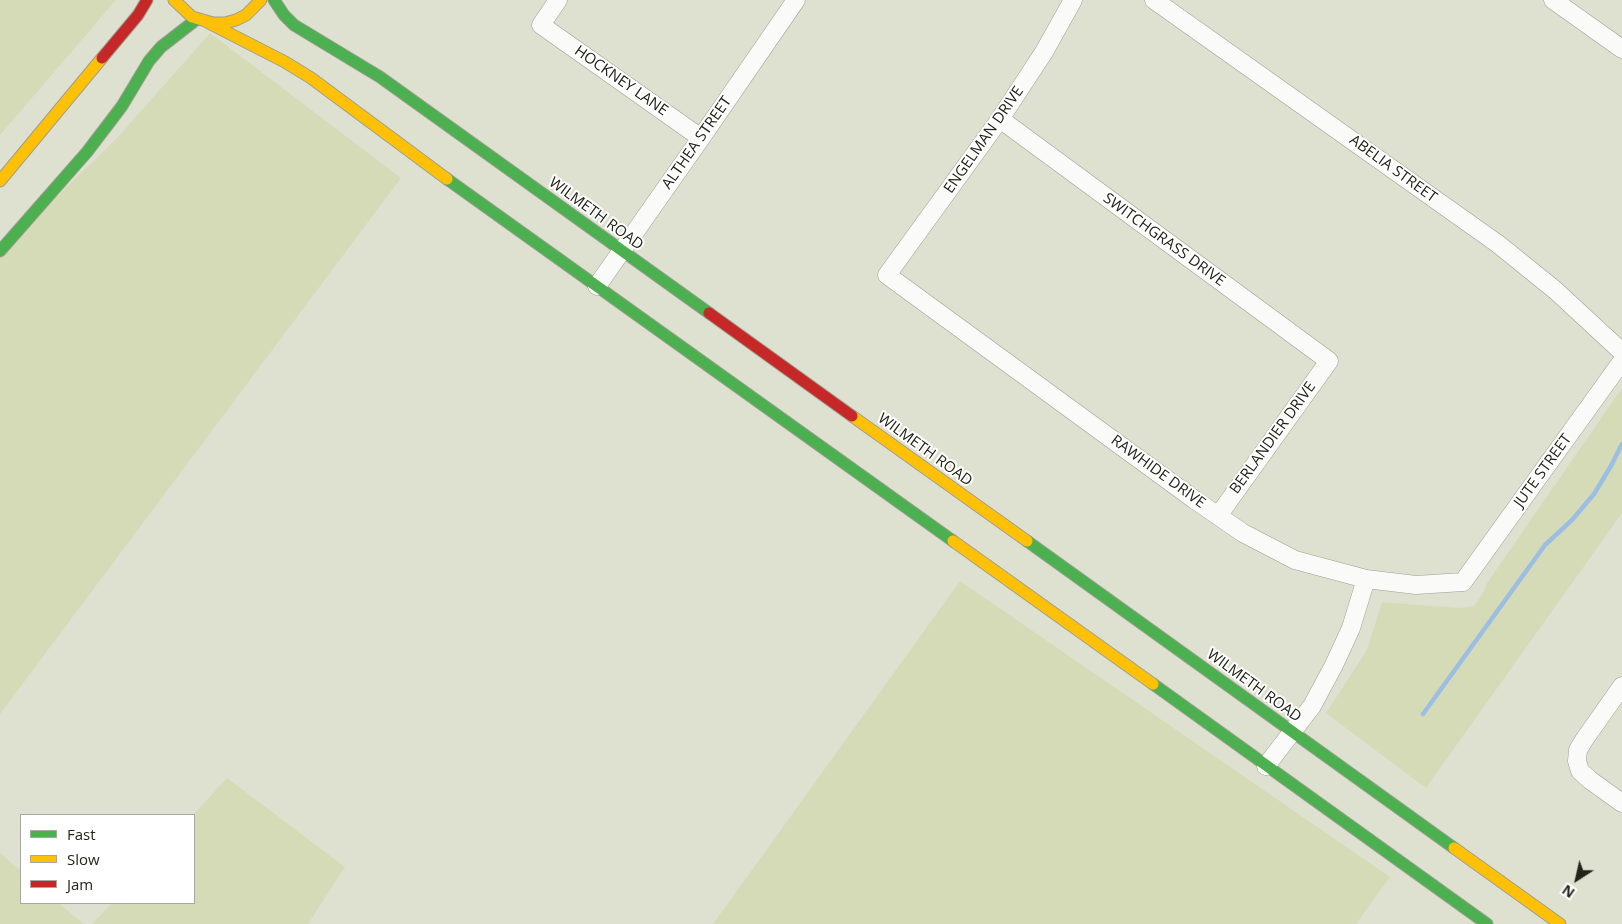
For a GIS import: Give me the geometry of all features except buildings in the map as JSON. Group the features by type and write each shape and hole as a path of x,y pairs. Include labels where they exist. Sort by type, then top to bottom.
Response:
{"street":[{"path":"0,181 138,15 147,0"},
{"path":"174,0 183,10 285,62 311,78 597,286 1487,924"},
{"path":"0,251 87,152 122,106 149,61 161,47 202,20 225,23 236,20 250,12 261,0"},
{"name":"WILMETH ROAD","path":"274,0 284,15 294,25 380,77 1560,924"},
{"name":"HOCKNEY LANE","path":"558,0 541,25 701,138"},
{"name":"ALTHEA STREET","path":"597,286 796,0"},
{"name":"ENGELMAN DRIVE","path":"887,275 1000,119 1044,52 1073,0"},
{"name":"ABELIA STREET","path":"1154,0 1498,244 1555,290 1622,352"},
{"path":"1553,0 1622,49"},
{"name":"SWITCHGRASS DRIVE","path":"1000,119 1329,361"},
{"name":"RAWHIDE DRIVE","path":"887,275 1243,533 1295,560 1366,579 1416,586 1464,582"},
{"name":"BERLANDIER DRIVE","path":"1218,516 1329,361"},
{"name":"JUTE STREET","path":"1464,582 1622,361"},
{"path":"1266,766 1312,706 1334,665 1351,628 1366,579"},
{"path":"1622,686 1584,740 1578,750 1577,761 1580,771 1622,803"}],"green space":[{"path":"0,0 116,0 0,135"},
{"path":"210,33 401,178 0,714 0,252 118,137"},
{"path":"1622,388 1622,513 1426,788 1326,713 1367,650 1382,602 1460,608 1474,606 1487,583"},
{"path":"960,581 1390,877 1356,924 713,924"},
{"path":"227,778 345,867 308,924 92,924 111,904 195,904 194,814"},
{"path":"0,853 20,870 20,904 59,904 84,924 0,924"}],"waterway":[{"path":"1423,714 1545,545 1572,520 1594,494 1622,444"}],"traffic: fast":[{"path":"274,0 284,15 294,25 380,77 709,313"},
{"path":"0,251 87,152 122,106 149,61 161,47 197,19"},
{"path":"447,179 953,541"},
{"path":"1027,541 1454,848"},
{"path":"1153,684 1487,924"}],"traffic: slow":[{"path":"174,0 192,17 213,23 225,23 236,20 246,15 261,0"},
{"path":"207,22 285,62 311,78 447,179"},
{"path":"0,181 102,58"},
{"path":"852,416 1027,541"},
{"path":"953,541 1153,684"},
{"path":"1454,848 1560,924"}],"traffic: jam":[{"path":"102,58 138,15 147,0"},
{"path":"709,313 852,416"}]}
